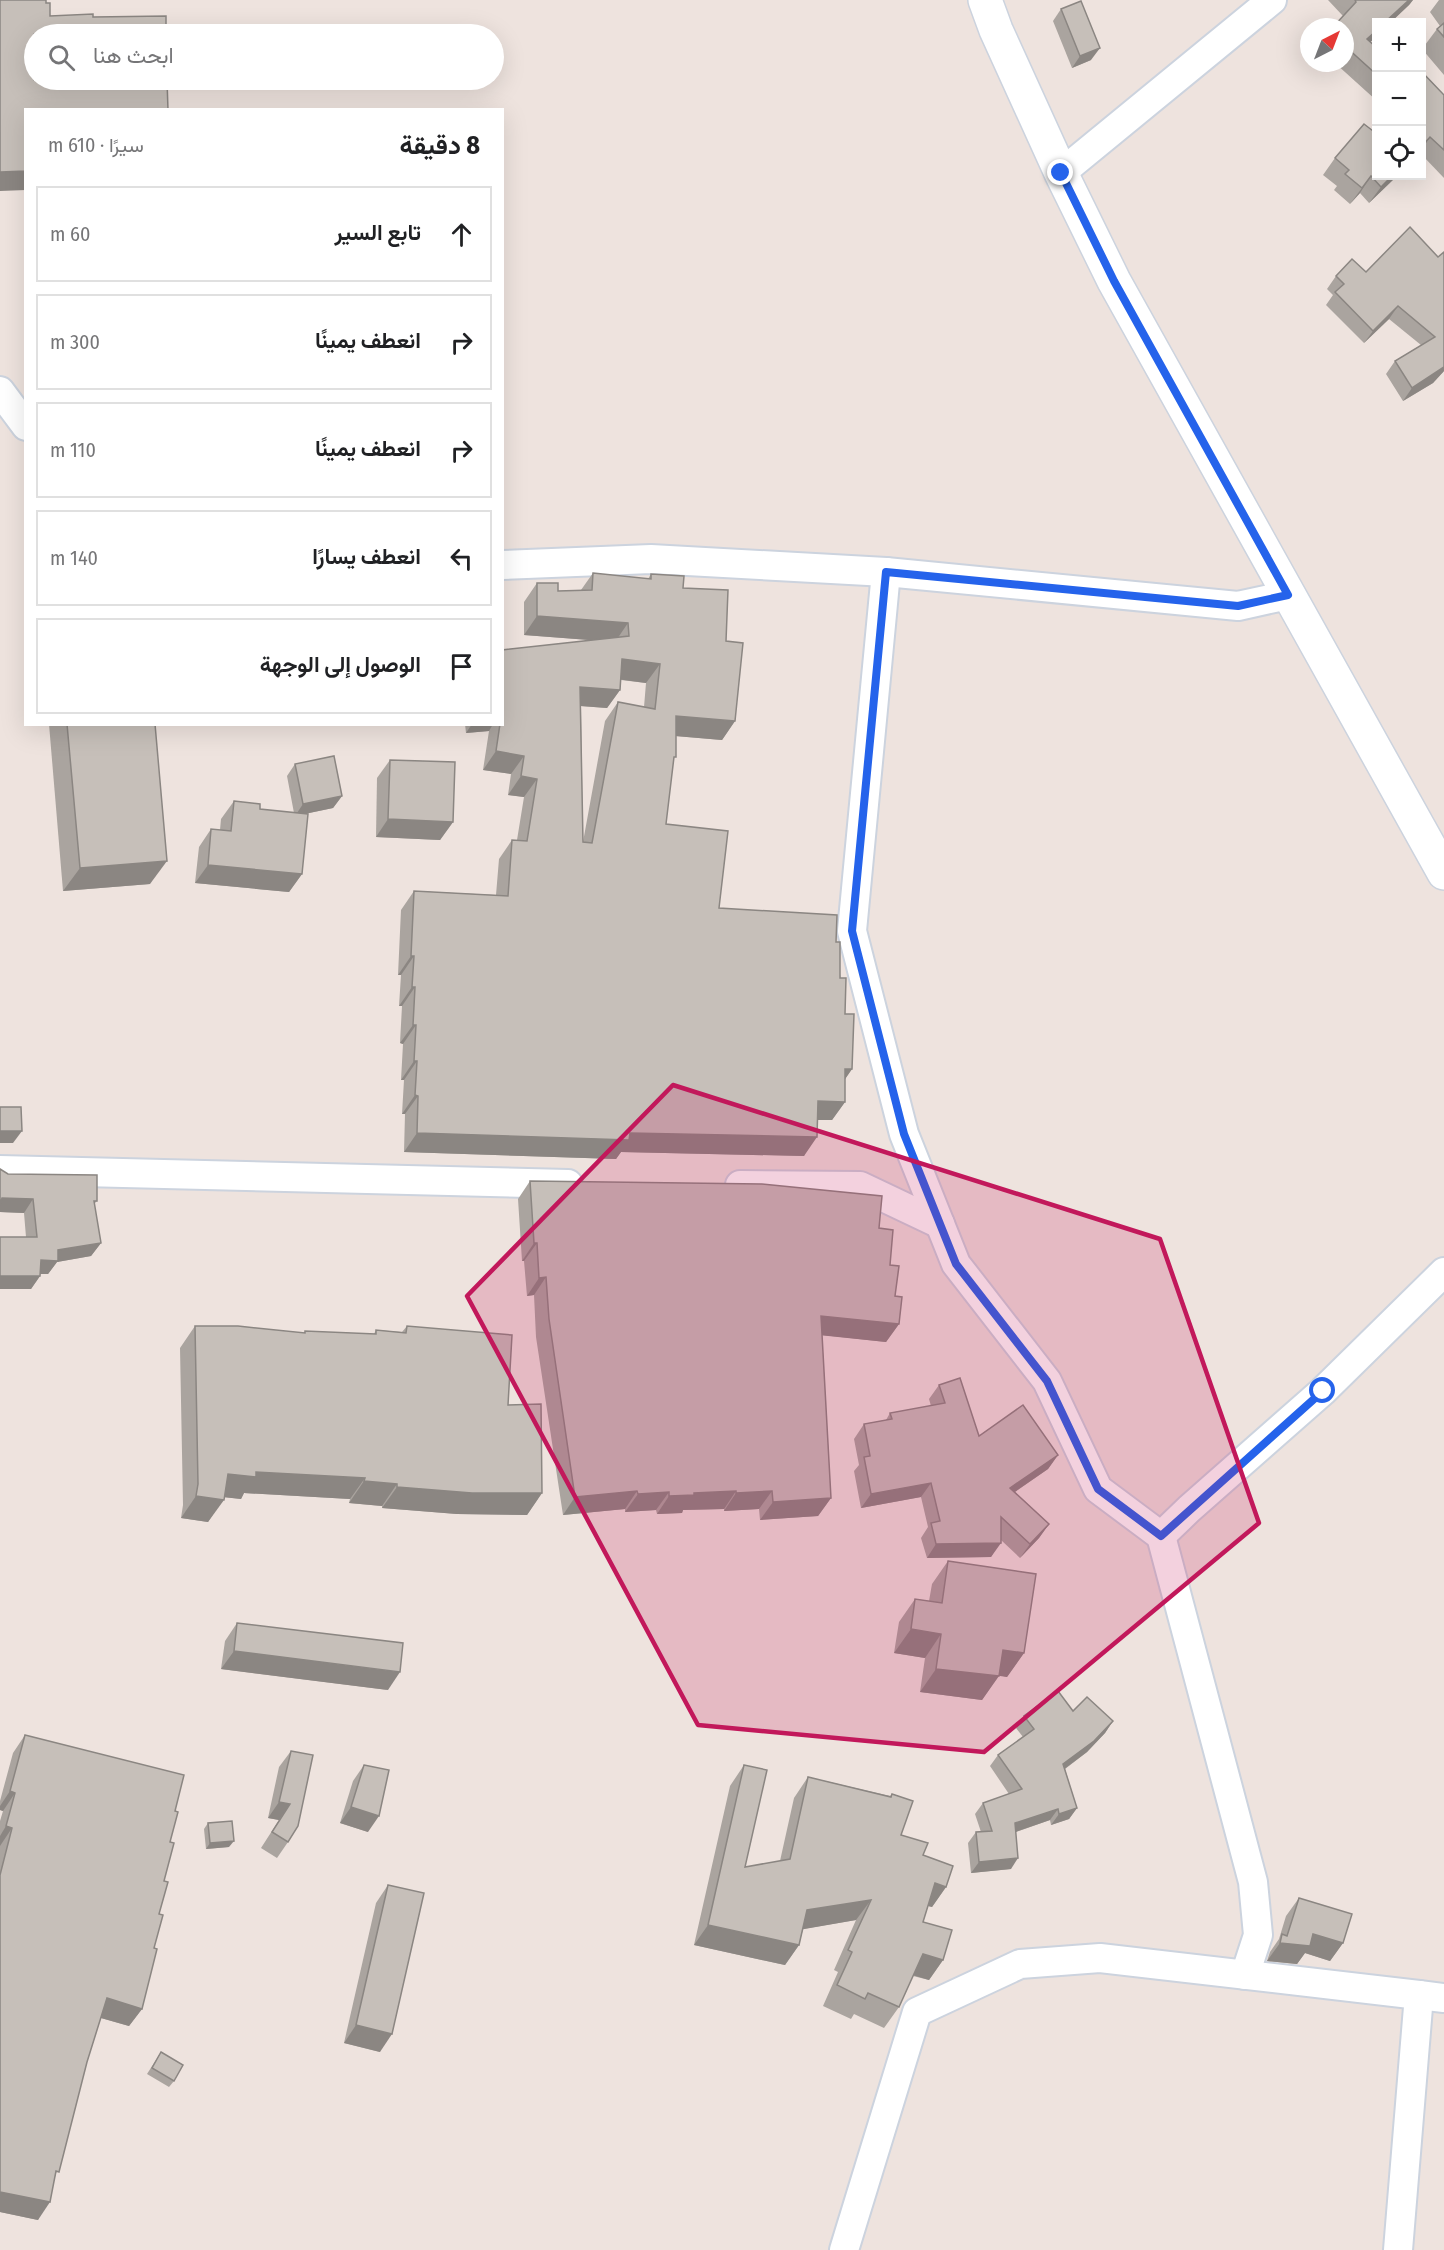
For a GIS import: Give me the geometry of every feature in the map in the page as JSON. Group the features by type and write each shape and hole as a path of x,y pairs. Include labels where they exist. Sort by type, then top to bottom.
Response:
{"main road":[{"path":"985,0 996,30 1061,173 1114,281 1444,873"}],"street":[{"path":"1061,173 1272,0"},
{"path":"0,391 24,423"},
{"path":"504,565 651,559 886,572 1238,606 1288,595"},
{"path":"886,572 852,931 904,1134 956,1264 1047,1381 1098,1489 1161,1536 1253,1882 1258,1935 1245,1975"},
{"path":"0,1170 600,1184"},
{"path":"718,1185 860,1186 940,1224"},
{"path":"1161,1536 1323,1391 1444,1272"},
{"path":"844,2250 917,2012 1020,1964 1100,1958 1432,1997 1398,2250"}],"highlighted area":[{"path":"673,1085 1160,1239 1259,1523 984,1752 698,1725 467,1296"}],"building":[{"path":"0,0 46,0 46,3 50,3 50,16 93,14 93,17 166,16 166,24 24,24 24,90 167,90 168,108 24,108 24,171 0,172"},
{"path":"1355,0 1409,0 1389,18 1372,18 1372,34 1367,39 1372,44 1372,70 1354,54 1354,18 1341,18 1356,2"},
{"path":"1081,1 1100,48 1080,56 1061,9"},
{"path":"1444,23 1444,37 1437,29"},
{"path":"1426,76 1444,95 1444,150 1430,137 1426,142"},
{"path":"1364,124 1372,130 1372,177 1362,188 1345,174 1349,170 1335,158"},
{"path":"1375,180 1388,180 1381,187"},
{"path":"1410,227 1438,257 1444,252 1444,367 1412,388 1395,361 1435,337 1398,306 1373,331 1335,292 1344,284 1336,276 1352,259 1366,272"},
{"path":"593,573 651,579 651,574 684,576 683,588 728,590 726,641 743,643 735,721 676,716 676,757 674,757 666,824 728,831 719,908 837,915 836,942 840,942 840,978 846,978 845,1014 854,1014 852,1069 845,1069 845,1102 818,1101 817,1137 630,1133 629,1140 417,1133 418,1096 415,1095 417,1061 414,1061 416,1025 413,1025 415,987 412,987 414,956 411,956 414,891 508,896 512,840 527,841 537,779 521,776 524,756 496,751 500,726 504,726 504,650 629,636 628,623 537,616 537,583 558,583 558,591 592,590","holes":["622,659 660,664 655,709 618,702 592,843 583,842 580,687 620,690"]},
{"path":"67,726 155,726 167,861 80,868"},
{"path":"334,756 342,796 303,804 295,764"},
{"path":"390,760 455,762 453,822 388,819"},
{"path":"234,801 260,804 260,809 308,814 302,874 208,865 211,829 231,831"},
{"path":"0,1107 21,1107 22,1131 0,1131"},
{"path":"0,1169 8,1174 97,1175 97,1201 94,1201 101,1243 58,1250 58,1261 41,1260 40,1276 0,1276 0,1237 37,1237 33,1199 2,1198 0,1205"},
{"path":"530,1181 762,1184 882,1196 879,1228 893,1230 890,1265 899,1266 895,1296 902,1297 899,1324 821,1316 831,1498 773,1502 772,1491 669,1496 669,1492 638,1494 637,1491 575,1497 549,1319 546,1277 539,1278 537,1243 534,1243"},
{"path":"195,1326 238,1326 305,1333 305,1331 376,1334 376,1330 406,1333 407,1326 512,1335 508,1405 541,1404 542,1493 472,1493 397,1487 397,1484 364,1481 365,1478 256,1472 256,1477 228,1474 224,1500 196,1496 198,1484"},
{"path":"960,1378 979,1436 1023,1405 1058,1455 1010,1488 1049,1524 1030,1544 1001,1517 1001,1543 936,1544 931,1523 940,1521 931,1483 871,1494 864,1457 870,1456 864,1424 892,1419 890,1413 945,1403 939,1385"},
{"path":"948,1561 1036,1574 1024,1653 1003,1650 999,1676 936,1669 941,1634 911,1629 915,1599 942,1603"},
{"path":"237,1623 403,1643 400,1672 234,1651"},
{"path":"1058,1691 1073,1711 1087,1697 1113,1721 1094,1741 1063,1764 1077,1808 1059,1814 1058,1809 1015,1823 1018,1858 979,1862 976,1832 992,1831 983,1803 1022,1789 998,1755 1034,1729 1024,1716"},
{"path":"25,1735 184,1775 170,1842 174,1843 164,1881 168,1882 159,1914 163,1915 154,1948 157,1949 142,2009 107,1998 87,2062 59,2172 56,2171 50,2202 0,2192 0,1875 12,1828 6,1826 15,1793 10,1791"},
{"path":"291,1751 313,1755 298,1826 288,1842 272,1832 290,1804 279,1802"},
{"path":"364,1765 389,1770 379,1816 351,1807"},
{"path":"744,1765 767,1770 745,1867 790,1859 808,1777 891,1797 892,1794 913,1801 901,1835 928,1843 923,1855 953,1866 946,1887 935,1883 923,1922 952,1930 943,1960 923,1954 899,2007 868,1993 865,1999 837,1985 852,1952 848,1950 871,1900 807,1910 799,1945 708,1925"},
{"path":"232,1821 234,1841 210,1843 208,1823"},
{"path":"388,1885 424,1893 392,2034 356,2025"},
{"path":"1299,1898 1352,1914 1343,1943 1313,1934 1310,1946 1280,1943 1282,1934 1287,1936"},
{"path":"161,2052 183,2065 174,2081 152,2068"}],"route":[{"path":"1061,173 1114,281 1288,595 1238,606 886,572 852,931 904,1134 956,1264 1047,1381 1098,1489 1161,1536 1323,1391"}]}
